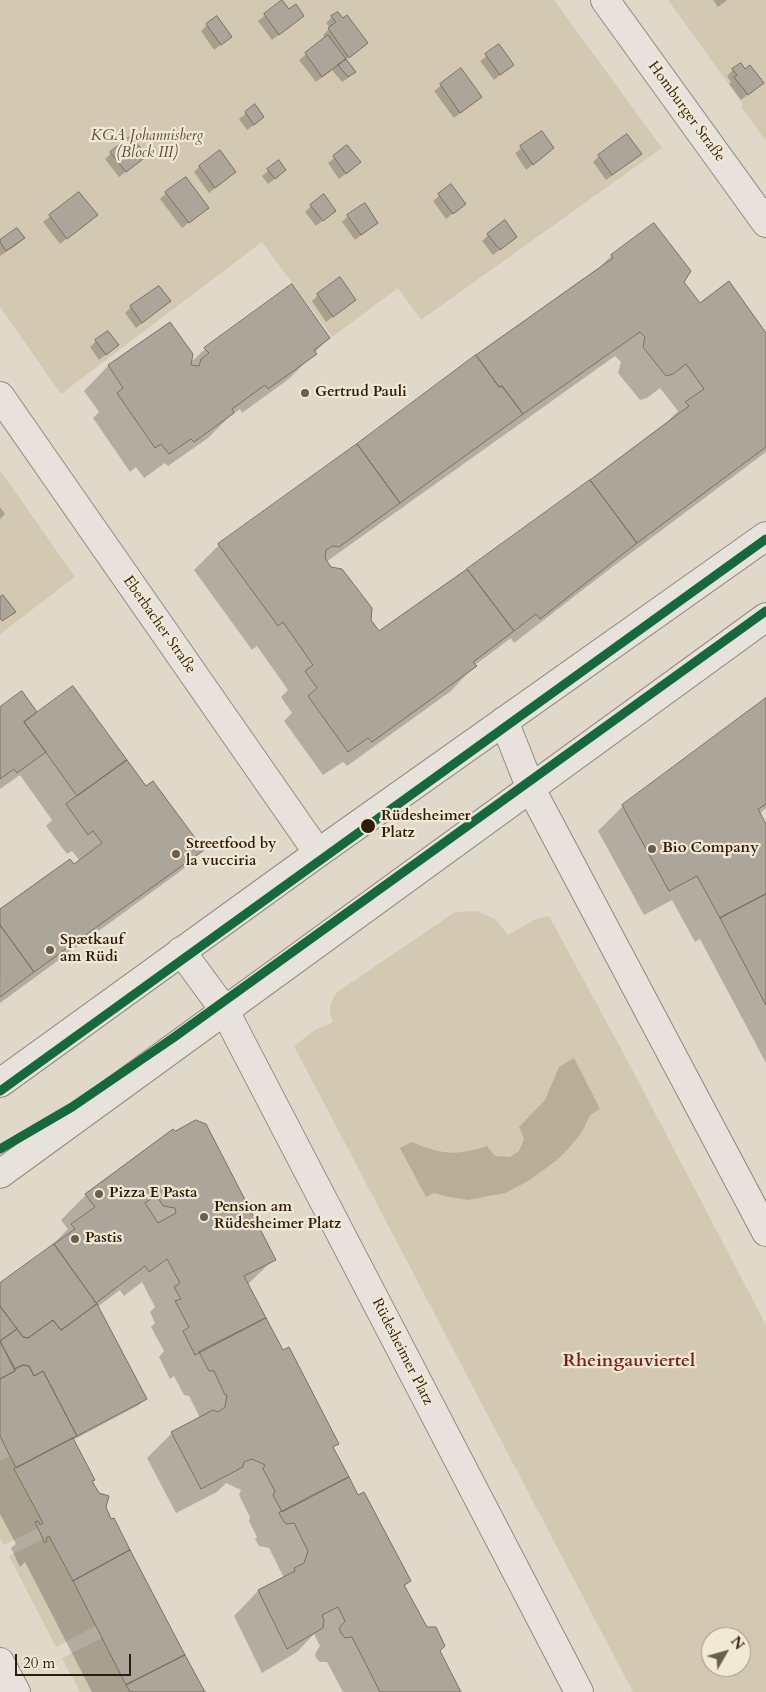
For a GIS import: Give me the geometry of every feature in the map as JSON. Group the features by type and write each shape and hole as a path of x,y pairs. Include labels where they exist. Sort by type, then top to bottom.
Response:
{"street":[{"name":"Homburger Straße","path":"606,0 766,223"},
{"name":"Eberbacher Straße","path":"0,396 318,853"},
{"path":"0,1083 318,853 766,536"},
{"path":"0,1174 766,617"},
{"path":"504,721 531,789 766,1232"},
{"name":"Rüdesheimer Platz","path":"182,951 224,1012 579,1692"},
{"path":"0,1662 16,1692"}],"green space":[{"name":"KGA Johannisberg (Block III)","path":"0,0 554,0 662,148 421,320 398,288 332,337 262,242 61,394 0,307"},
{"path":"668,0 766,0 766,141 741,107 743,104"},
{"path":"0,470 75,577 0,634"},
{"path":"477,911 496,920 508,935 536,919 549,916 633,1071 766,1325 766,1692 633,1692 294,1046 315,1030 333,1022 330,1008 336,993 455,912"},
{"path":"10,1456 16,1468 14,1469 43,1523 38,1528 4,1545 0,1538 0,1461"},
{"path":"49,1536 96,1626 56,1647 9,1556 43,1539 45,1543 47,1541 46,1538"},
{"path":"102,1638 130,1692 80,1692 62,1658"}],"shaded area":[{"path":"574,1058 600,1109 590,1115 582,1132 557,1160 528,1181 505,1193 468,1200 434,1193 426,1197 400,1148 412,1142 432,1150 458,1153 487,1146 495,1156 510,1157 519,1151 524,1139 519,1127 545,1100 559,1067"}],"building":[{"path":"282,0 289,9 296,4 304,16 279,35 264,14"},
{"path":"338,12 343,18 347,15 368,43 349,58 328,28 336,22 331,16"},
{"path":"217,16 232,37 221,45 206,24"},
{"path":"328,35 346,59 322,77 305,53"},
{"path":"499,44 514,65 500,75 485,54"},
{"path":"346,59 356,72 348,77 338,65"},
{"path":"741,63 745,69 750,65 764,83 748,95 734,77 737,75 732,69"},
{"path":"461,68 482,97 460,113 440,84"},
{"path":"255,104 264,117 254,125 245,112"},
{"path":"542,131 554,148 533,165 520,146"},
{"path":"627,134 642,154 612,175 598,155"},
{"path":"131,136 147,156 126,172 110,152"},
{"path":"347,145 361,162 346,174 333,156"},
{"path":"220,150 236,172 215,188 199,166"},
{"path":"279,160 286,170 275,179 267,169"},
{"path":"186,177 209,208 189,223 165,192"},
{"path":"451,184 466,204 453,214 438,194"},
{"path":"79,192 98,215 67,239 49,215"},
{"path":"324,194 336,211 323,221 310,205"},
{"path":"365,203 378,223 361,235 347,215"},
{"path":"505,220 517,237 500,250 487,234"},
{"path":"654,223 691,271 684,282 700,303 729,281 766,333 766,447 637,543 590,480 689,406 685,402 704,389 686,364 673,374 666,376 643,347 645,337 640,332 523,414 502,386 499,387 476,355 613,258 611,255"},
{"path":"17,228 25,238 6,251 0,240"},
{"path":"340,277 356,300 333,317 317,294"},
{"path":"292,284 330,338 314,350 317,354 268,389 265,385 232,409 234,413 194,442 191,439 169,454 161,444 155,448 117,393 123,388 108,365 170,322 193,354 191,365 199,366 201,359 209,353 204,348"},
{"path":"159,286 171,301 142,323 130,306"},
{"path":"108,331 119,345 106,355 95,340"},
{"path":"476,355 499,387 502,386 523,414 400,503 357,444"},
{"path":"357,444 400,503 339,547 333,546 326,550 325,558 331,567 342,569 372,608 371,620 379,631 467,569 514,631 473,662 477,666 372,742 368,738 348,752 308,696 317,688 305,671 313,665 283,622 278,626 218,544"},
{"path":"590,480 637,543 540,619 536,614 514,631 467,569"},
{"path":"3,595 16,612 2,621 0,618 0,597"},
{"path":"73,686 127,760 77,796 24,722"},
{"path":"22,691 37,712 24,722 46,752 17,773 14,769 0,779 0,707"},
{"path":"766,698 766,804 758,809 766,824 766,894 720,918 697,876 669,891 622,805"},
{"path":"127,760 146,786 153,781 204,850 34,972 0,925 0,909 70,859 74,864 102,843 93,831 88,835 66,804"},
{"path":"766,894 766,1005 720,918"},
{"path":"0,925 34,972 0,997"},
{"path":"196,1120 206,1124 276,1260 244,1276 266,1318 195,1355 183,1331 189,1327 175,1301 181,1299 174,1287 180,1283 167,1259 149,1272 145,1266 96,1303 54,1244 75,1229 71,1224 95,1207 85,1194 173,1129 175,1131","holes":["157,1196 163,1206 175,1208 176,1213 158,1223 145,1203"]},
{"path":"54,1244 97,1304 61,1330 53,1320 28,1338 23,1337 0,1306 0,1283"},
{"path":"97,1304 147,1399 77,1436 43,1371 34,1376 29,1366 23,1365 15,1369 0,1341 17,1329 23,1337 28,1338 53,1320 61,1330"},
{"path":"0,1306 17,1329 0,1341"},
{"path":"266,1318 283,1350 289,1347 339,1444 333,1447 349,1477 282,1512 273,1495 275,1491 263,1469 265,1465 252,1459 244,1462 243,1467 201,1489 171,1432 213,1410 218,1412 225,1407 227,1395 225,1395 214,1371 209,1371 199,1352"},
{"path":"0,1341 15,1371 0,1379"},
{"path":"23,1365 29,1366 34,1376 43,1371 77,1436 16,1468 0,1436 0,1379"},
{"path":"73,1438 95,1480 92,1481 99,1493 109,1496 106,1507 111,1519 114,1518 130,1550 73,1581 49,1536 46,1538 47,1541 45,1543 35,1522 38,1521 40,1525 43,1523 14,1469"},
{"path":"349,1477 358,1495 364,1492 411,1581 404,1585 427,1627 436,1627 445,1646 440,1651 461,1692 380,1692 352,1637 345,1638 341,1633 339,1628 345,1621 338,1607 322,1615 324,1620 323,1628 287,1649 258,1590 295,1571 294,1568 304,1563 308,1551 294,1523 287,1524 284,1522 279,1513"},
{"path":"130,1550 185,1655 126,1685 73,1581"},
{"path":"185,1655 205,1692 130,1692 126,1685"}],"transit line":[{"path":"0,1091 766,539"},
{"path":"0,1149 72,1107 173,1038 766,611"}],"place":[{"name":"Gertrud Pauli","path":"305,393"},
{"name":"Rüdesheimer Platz","path":"368,826"},
{"name":"Bio Company","path":"652,849"},
{"name":"Streetfood by la vucciria","path":"176,854"},
{"name":"Spætkauf am Rüdi","path":"50,950"},
{"name":"Pizza E Pasta","path":"99,1194"},
{"name":"Pension am Rüdesheimer Platz","path":"204,1217"},
{"name":"Pastis","path":"75,1239"}],"district":[{"name":"Rheingauviertel","path":"629,1362"}]}
